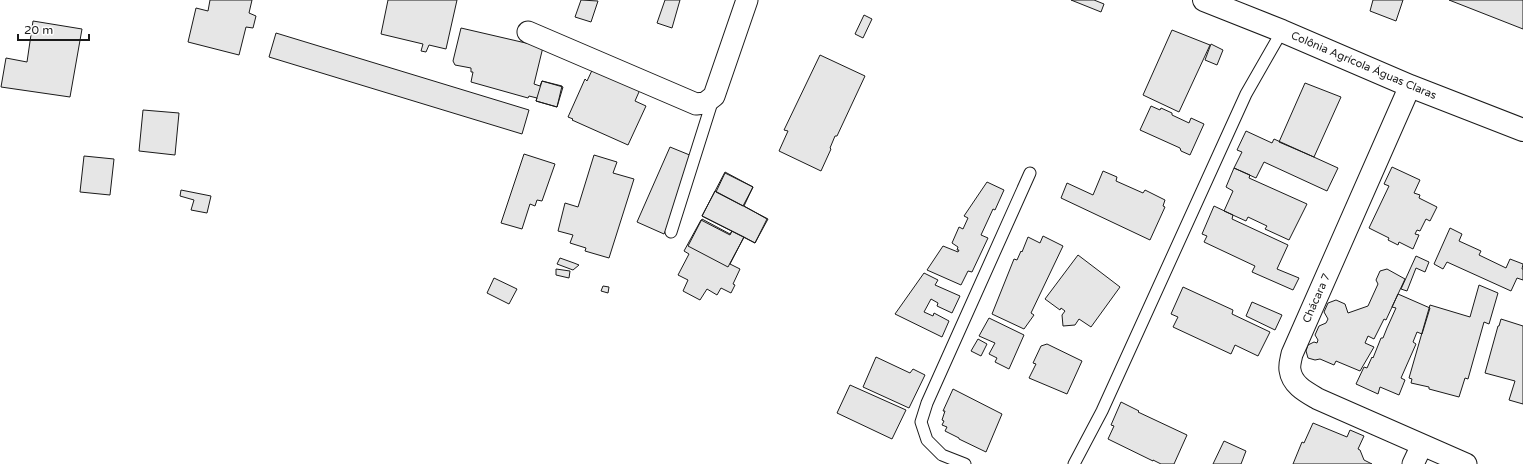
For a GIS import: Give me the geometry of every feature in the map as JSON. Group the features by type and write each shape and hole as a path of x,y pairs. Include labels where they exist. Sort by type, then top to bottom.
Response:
{"main road":[{"name":"Colônia Agrícola Águas Claras","path":"1204,0 1282,31 1410,86 1523,130"}],"street":[{"path":"528,32 696,104 705,103 714,96 747,0"},
{"name":"Chácara 7","path":"1410,86 1292,354 1290,370 1293,379 1301,389 1318,399 1466,464"},
{"path":"1413,464 1422,445"}],"lane":[{"path":"1074,464 1102,411 1246,94 1282,31"},
{"path":"671,232 714,96"},
{"path":"965,464 942,455 927,440 922,422 927,403 1030,173"}],"building":[{"path":"210,0 252,0 249,13 256,16 253,28 246,27 239,55 188,42 196,8 208,11"},
{"path":"388,0 457,0 446,49 429,45 426,52 421,51 423,44 381,34"},
{"path":"581,0 598,1 591,22 575,17"},
{"path":"665,0 680,0 672,28 657,23"},
{"path":"1071,0 1094,0 1104,4 1101,12"},
{"path":"1373,0 1403,0 1396,21 1370,11"},
{"path":"1449,0 1523,0 1523,29"},
{"path":"864,15 872,19 863,38 855,34"},
{"path":"33,21 82,29 70,97 1,87 6,58 27,62"},
{"path":"461,28 543,47 534,84 540,86 542,81 562,86 557,107 536,101 537,98 529,96 528,98 471,82 473,72 471,72 471,68 455,65 453,61"},
{"path":"1172,30 1210,45 1179,112 1143,95"},
{"path":"276,33 529,110 522,134 269,57"},
{"path":"1211,44 1223,50 1217,65 1205,60"},
{"path":"820,55 865,76 837,136 835,136 821,171 779,151 788,131 784,130"},
{"path":"595,64 642,85 635,101 646,106 628,145 568,117 585,79 587,81"},
{"path":"542,81 563,87 557,107 536,101"},
{"path":"1305,83 1341,97 1314,157 1279,142"},
{"path":"1151,106 1160,110 1161,108 1189,123 1191,118 1204,124 1190,155 1181,151 1180,148 1140,130"},
{"path":"143,110 179,113 175,155 139,151"},
{"path":"1246,131 1272,143 1274,139 1338,168 1327,191 1264,162 1256,178 1234,168 1242,152 1237,150"},
{"path":"670,147 697,158 664,234 637,222"},
{"path":"524,154 555,164 542,201 537,200 535,206 530,204 522,229 501,223"},
{"path":"594,155 617,162 613,173 634,179 609,258 585,251 586,248 570,243 573,235 558,231 565,203 578,207"},
{"path":"84,156 114,159 110,195 80,192"},
{"path":"1392,167 1420,180 1414,193 1420,195 1419,198 1437,207 1430,221 1426,219 1420,231 1417,230 1415,234 1419,235 1413,249 1399,242 1398,245 1388,240 1389,238 1369,228 1389,186 1384,184"},
{"path":"1234,168 1250,175 1249,178 1307,204 1289,240 1265,229 1267,226 1248,217 1246,221 1224,211 1233,191 1226,187"},
{"path":"1103,171 1117,177 1116,181 1143,193 1145,190 1165,200 1163,206 1165,207 1150,240 1061,198 1067,183 1093,195"},
{"path":"725,172 753,187 744,206 767,219 755,243 744,237 730,264 740,269 733,284 735,285 731,293 721,288 717,295 707,289 700,300 683,291 688,280 678,275 689,254 684,251 701,220 730,235 732,231 702,216"},
{"path":"725,173 753,187 743,206 716,192"},
{"path":"987,182 1004,190 981,235 988,238 972,272 968,271 961,285 927,270 943,246 958,252 958,247 952,243 959,227 963,229 968,218 964,216"},
{"path":"181,190 211,196 207,213 191,210 194,200 180,196"},
{"path":"715,191 768,219 755,243 702,216"},
{"path":"1214,206 1233,215 1232,219 1288,245 1277,269 1299,278 1293,290 1252,272 1255,266 1204,242 1207,236 1202,234"},
{"path":"702,219 730,234 732,231 744,237 728,267 688,246"},
{"path":"1450,228 1462,234 1459,241 1481,251 1479,255 1506,268 1510,259 1523,264 1523,280 1517,278 1511,291 1447,262 1443,269 1434,264"},
{"path":"1043,236 1063,246 1031,313 1034,315 1024,329 992,314 1014,259 1017,260 1028,237 1040,243"},
{"path":"1078,255 1120,287 1091,327 1079,319 1075,325 1063,326 1062,315 1065,311 1061,308 1060,310 1045,299"},
{"path":"1416,256 1429,262 1425,272 1416,268 1407,291 1401,289"},
{"path":"560,258 579,265 573,270 557,264"},
{"path":"556,269 570,271 569,278 556,275"},
{"path":"1387,269 1405,279 1386,320 1384,319 1374,339 1368,336 1365,343 1374,347 1360,371 1336,361 1334,365 1320,359 1315,360 1308,358 1306,351 1308,345 1314,342 1317,343 1318,340 1315,335 1319,326 1326,323 1328,319 1324,312 1328,303 1336,300 1345,304 1348,313 1368,306 1378,284 1376,280 1380,271"},
{"path":"924,273 938,280 935,285 960,296 952,313 937,306 938,303 931,299 924,312 933,316 934,313 949,321 942,337 895,314"},
{"path":"494,278 517,289 509,304 487,293"},
{"path":"1479,285 1498,293 1489,324 1484,322 1468,379 1465,378 1459,397 1411,383 1412,379 1409,378 1430,305 1470,317"},
{"path":"603,286 609,287 608,293 601,291"},
{"path":"1183,287 1233,310 1232,314 1270,332 1258,356 1235,345 1231,354 1173,327 1178,317 1171,314"},
{"path":"1398,294 1430,308 1422,334 1417,332 1413,342 1416,344 1401,378 1405,380 1399,395 1380,387 1378,394 1356,384 1364,367 1367,368 1372,357 1373,358 1381,338 1383,338 1396,308 1392,307"},
{"path":"1252,302 1282,315 1275,330 1246,316"},
{"path":"989,318 1024,335 1009,369 995,362 997,358 989,354 995,343 979,336"},
{"path":"1501,319 1523,326 1523,404 1509,400 1515,381 1485,373"},
{"path":"978,339 987,344 981,356 971,351"},
{"path":"1047,344 1082,361 1067,394 1029,378 1036,364 1033,363 1041,346"},
{"path":"876,357 910,373 913,369 925,375 909,408 863,387"},
{"path":"850,385 906,410 892,439 837,413"},
{"path":"953,389 1002,414 986,452 945,431 947,427 942,425 945,411 943,411"},
{"path":"1121,402 1139,411 1138,412 1187,435 1174,464 1161,464 1153,461 1108,439 1114,426 1111,425"},
{"path":"1313,423 1347,437 1350,430 1364,436 1358,449 1360,450 1364,460 1372,464 1293,464 1302,442 1304,443"},
{"path":"1224,441 1246,451 1241,464 1213,464"}]}
